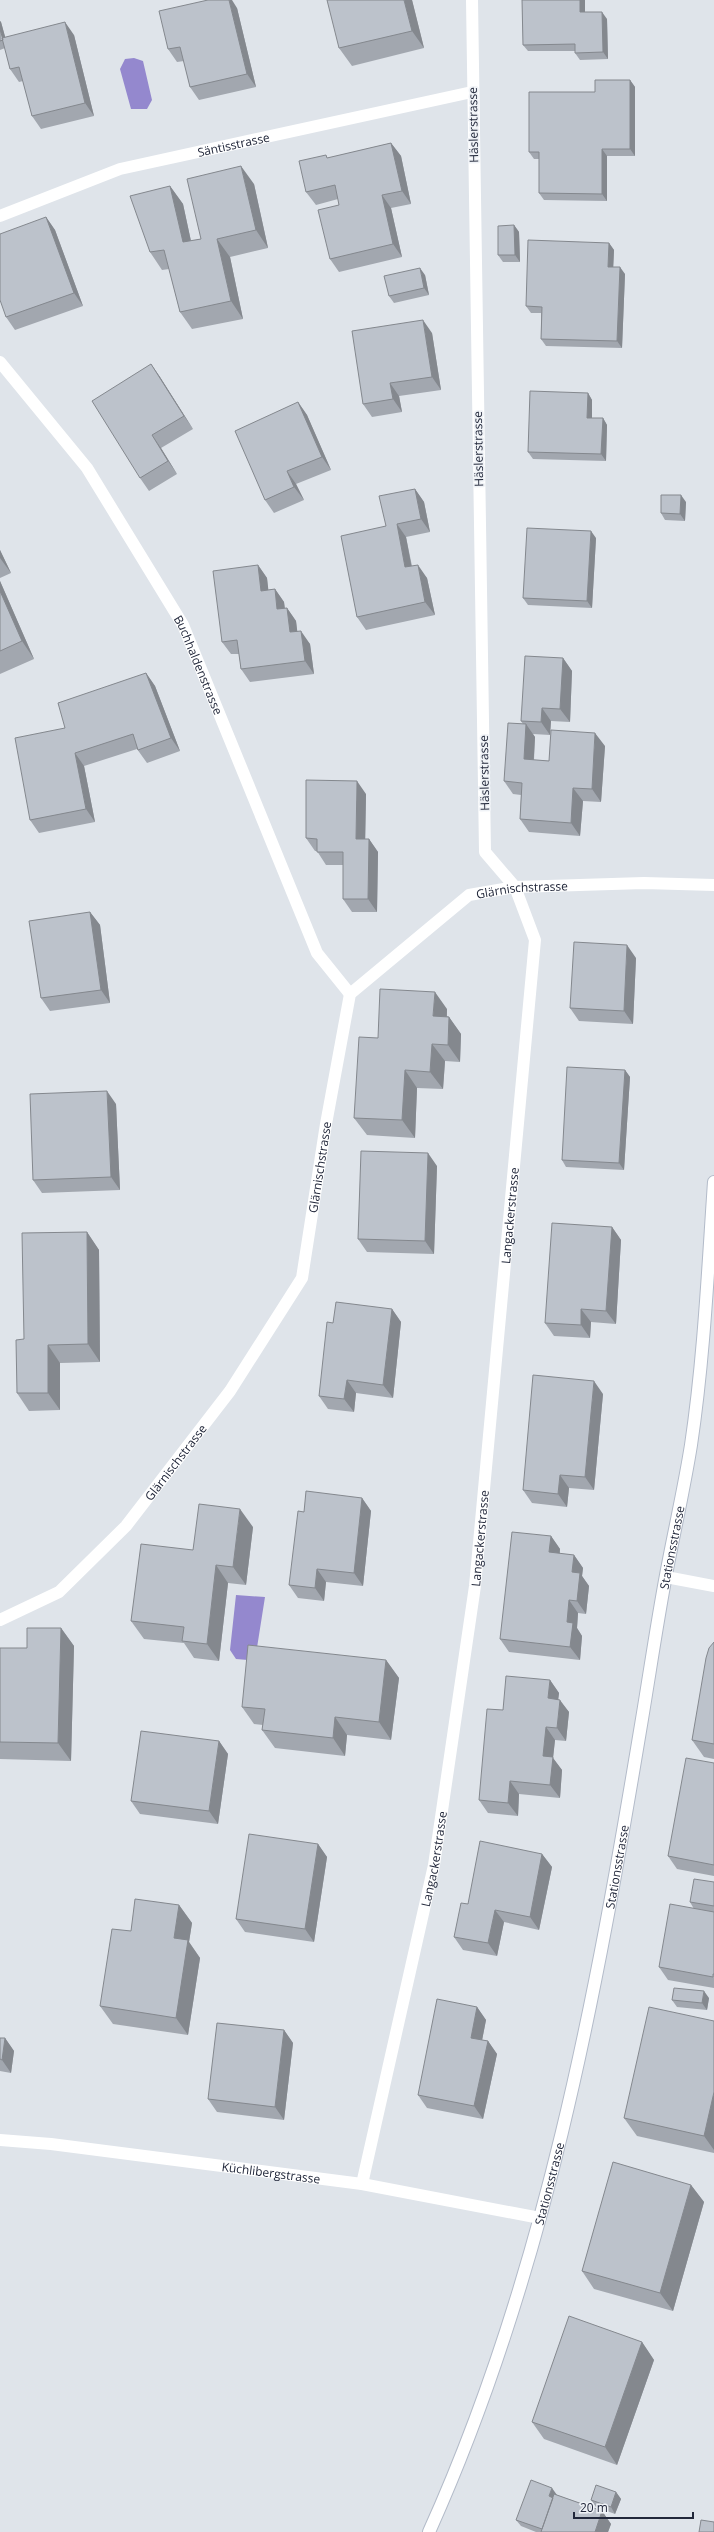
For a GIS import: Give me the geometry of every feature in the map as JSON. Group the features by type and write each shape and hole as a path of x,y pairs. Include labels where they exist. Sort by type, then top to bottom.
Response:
{"street":[{"name":"Häslerstrasse","path":"472,0 472,92 485,852 515,887"},
{"name":"Säntisstrasse","path":"0,216 120,169 472,92"},
{"name":"Buchhaldenstrasse","path":"0,362 87,468 183,625 317,953 350,994"},
{"name":"Glärnischstrasse","path":"0,1620 59,1592 126,1526 230,1391 302,1278 326,1124 350,994 469,894 515,887 644,883 714,885"},
{"name":"Langackerstrasse","path":"362,2184 434,1865 475,1586 535,940 515,887"},
{"name":"Stationsstrasse","path":"429,2532 470,2431 505,2332 540,2218 595,1991 666,1577 691,1445 705,1311 714,1182"},
{"path":"666,1577 714,1586"},
{"name":"Küchlibergstrasse","path":"0,2140 51,2144 362,2184 540,2218"}],"shaded area":[{"path":"134,58 143,61 152,100 147,109 131,109 120,69 125,59"},
{"path":"236,1595 265,1597 256,1654 248,1660 236,1659 230,1650"}],"building":[{"path":"208,0 229,0 247,74 190,87 180,47 168,49 159,11"},
{"path":"327,0 404,0 412,31 339,48"},
{"path":"522,0 580,0 580,12 602,12 603,52 575,53 575,44 523,45"},
{"path":"65,22 85,103 32,116 19,67 10,69 2,38"},
{"path":"0,29 3,40 0,41"},
{"path":"595,80 630,80 630,149 602,149 602,194 539,193 539,152 529,152 529,92 595,92"},
{"path":"391,143 402,191 382,195 393,244 330,259 318,210 339,205 335,185 306,192 299,161 326,155 327,158"},
{"path":"241,166 256,230 217,239 231,301 180,312 164,250 150,252 130,196 170,186 183,242 201,239 187,179"},
{"path":"46,217 74,293 6,317 0,300 0,234"},
{"path":"514,225 515,255 498,255 498,226"},
{"path":"528,240 609,243 608,267 620,267 617,341 541,339 542,307 526,306"},
{"path":"420,268 424,288 389,296 384,276"},
{"path":"423,320 432,377 390,383 393,399 363,404 352,331"},
{"path":"151,364 184,416 152,435 168,461 140,478 92,401"},
{"path":"530,391 588,393 587,418 603,418 601,454 528,452"},
{"path":"298,402 322,457 287,471 294,487 265,500 235,431"},
{"path":"415,489 421,519 397,524 405,567 418,565 425,602 357,617 341,536 386,526 379,496"},
{"path":"661,495 681,495 680,514 661,513"},
{"path":"527,528 591,531 587,601 523,598"},
{"path":"258,565 261,591 275,589 277,609 287,608 290,632 301,631 305,661 241,669 237,640 222,642 213,571"},
{"path":"0,591 22,641 0,651"},
{"path":"525,656 563,658 560,709 542,708 541,722 521,721"},
{"path":"146,673 171,738 138,750 133,734 75,753 86,809 30,820 15,738 65,728 58,703"},
{"path":"508,723 526,724 524,759 549,761 551,730 595,733 592,789 573,788 571,823 520,819 522,783 504,781"},
{"path":"306,780 357,781 356,839 369,839 368,899 343,899 343,852 317,852 317,839 306,838"},
{"path":"90,912 101,990 41,998 29,921"},
{"path":"574,942 627,945 624,1011 570,1008"},
{"path":"380,989 435,992 433,1016 449,1017 448,1045 432,1044 430,1072 405,1070 402,1120 354,1118 359,1037 378,1038"},
{"path":"567,1067 625,1070 619,1163 562,1160"},
{"path":"107,1091 111,1177 33,1180 30,1094"},
{"path":"361,1151 428,1153 425,1241 358,1239"},
{"path":"552,1223 612,1227 606,1311 581,1309 581,1325 545,1323"},
{"path":"87,1232 88,1344 48,1345 48,1393 17,1393 16,1340 24,1339 22,1233"},
{"path":"336,1302 392,1309 383,1385 347,1380 344,1399 319,1396 327,1322 333,1323"},
{"path":"533,1375 594,1381 585,1477 560,1475 558,1494 523,1490"},
{"path":"306,1491 362,1498 354,1573 317,1569 315,1588 289,1585 298,1511 304,1512"},
{"path":"199,1504 240,1509 233,1567 216,1565 207,1644 182,1641 184,1627 131,1621 141,1544 193,1550"},
{"path":"512,1532 551,1536 549,1552 574,1555 572,1572 580,1573 577,1601 569,1600 567,1622 573,1623 570,1647 500,1639"},
{"path":"27,1628 61,1628 58,1743 0,1742 0,1648 27,1648"},
{"path":"714,1642 714,1744 692,1740 706,1658 709,1648"},
{"path":"248,1645 386,1660 379,1722 335,1717 333,1738 262,1730 265,1709 242,1707"},
{"path":"506,1676 550,1680 548,1698 560,1700 557,1728 546,1727 543,1756 553,1757 550,1785 510,1781 508,1803 479,1800 487,1709 503,1710"},
{"path":"141,1731 219,1741 209,1811 131,1801"},
{"path":"686,1758 714,1763 714,1865 668,1856"},
{"path":"249,1834 318,1844 305,1929 236,1919"},
{"path":"480,1841 542,1854 530,1917 495,1910 488,1943 454,1937 461,1903 468,1904"},
{"path":"694,1879 714,1882 714,1906 690,1902"},
{"path":"135,1899 179,1905 174,1938 188,1940 176,2018 100,2006 112,1929 131,1931"},
{"path":"670,1904 714,1912 713,1977 659,1967"},
{"path":"674,1988 704,1991 702,2003 672,2000"},
{"path":"437,1999 477,2007 471,2038 488,2041 474,2106 418,2095"},
{"path":"649,2007 714,2021 714,2092 704,2136 624,2118"},
{"path":"217,2023 284,2030 275,2107 208,2099"},
{"path":"0,2038 5,2038 2,2060 0,2059"},
{"path":"613,2162 691,2185 660,2293 582,2271"},
{"path":"569,2316 642,2342 605,2447 532,2422"},
{"path":"531,2480 552,2488 549,2496 553,2498 542,2529 516,2520"},
{"path":"596,2485 616,2492 611,2507 591,2500"},
{"path":"554,2494 602,2511 595,2532 541,2532"},
{"path":"701,2520 714,2522 714,2532 699,2532"}]}
